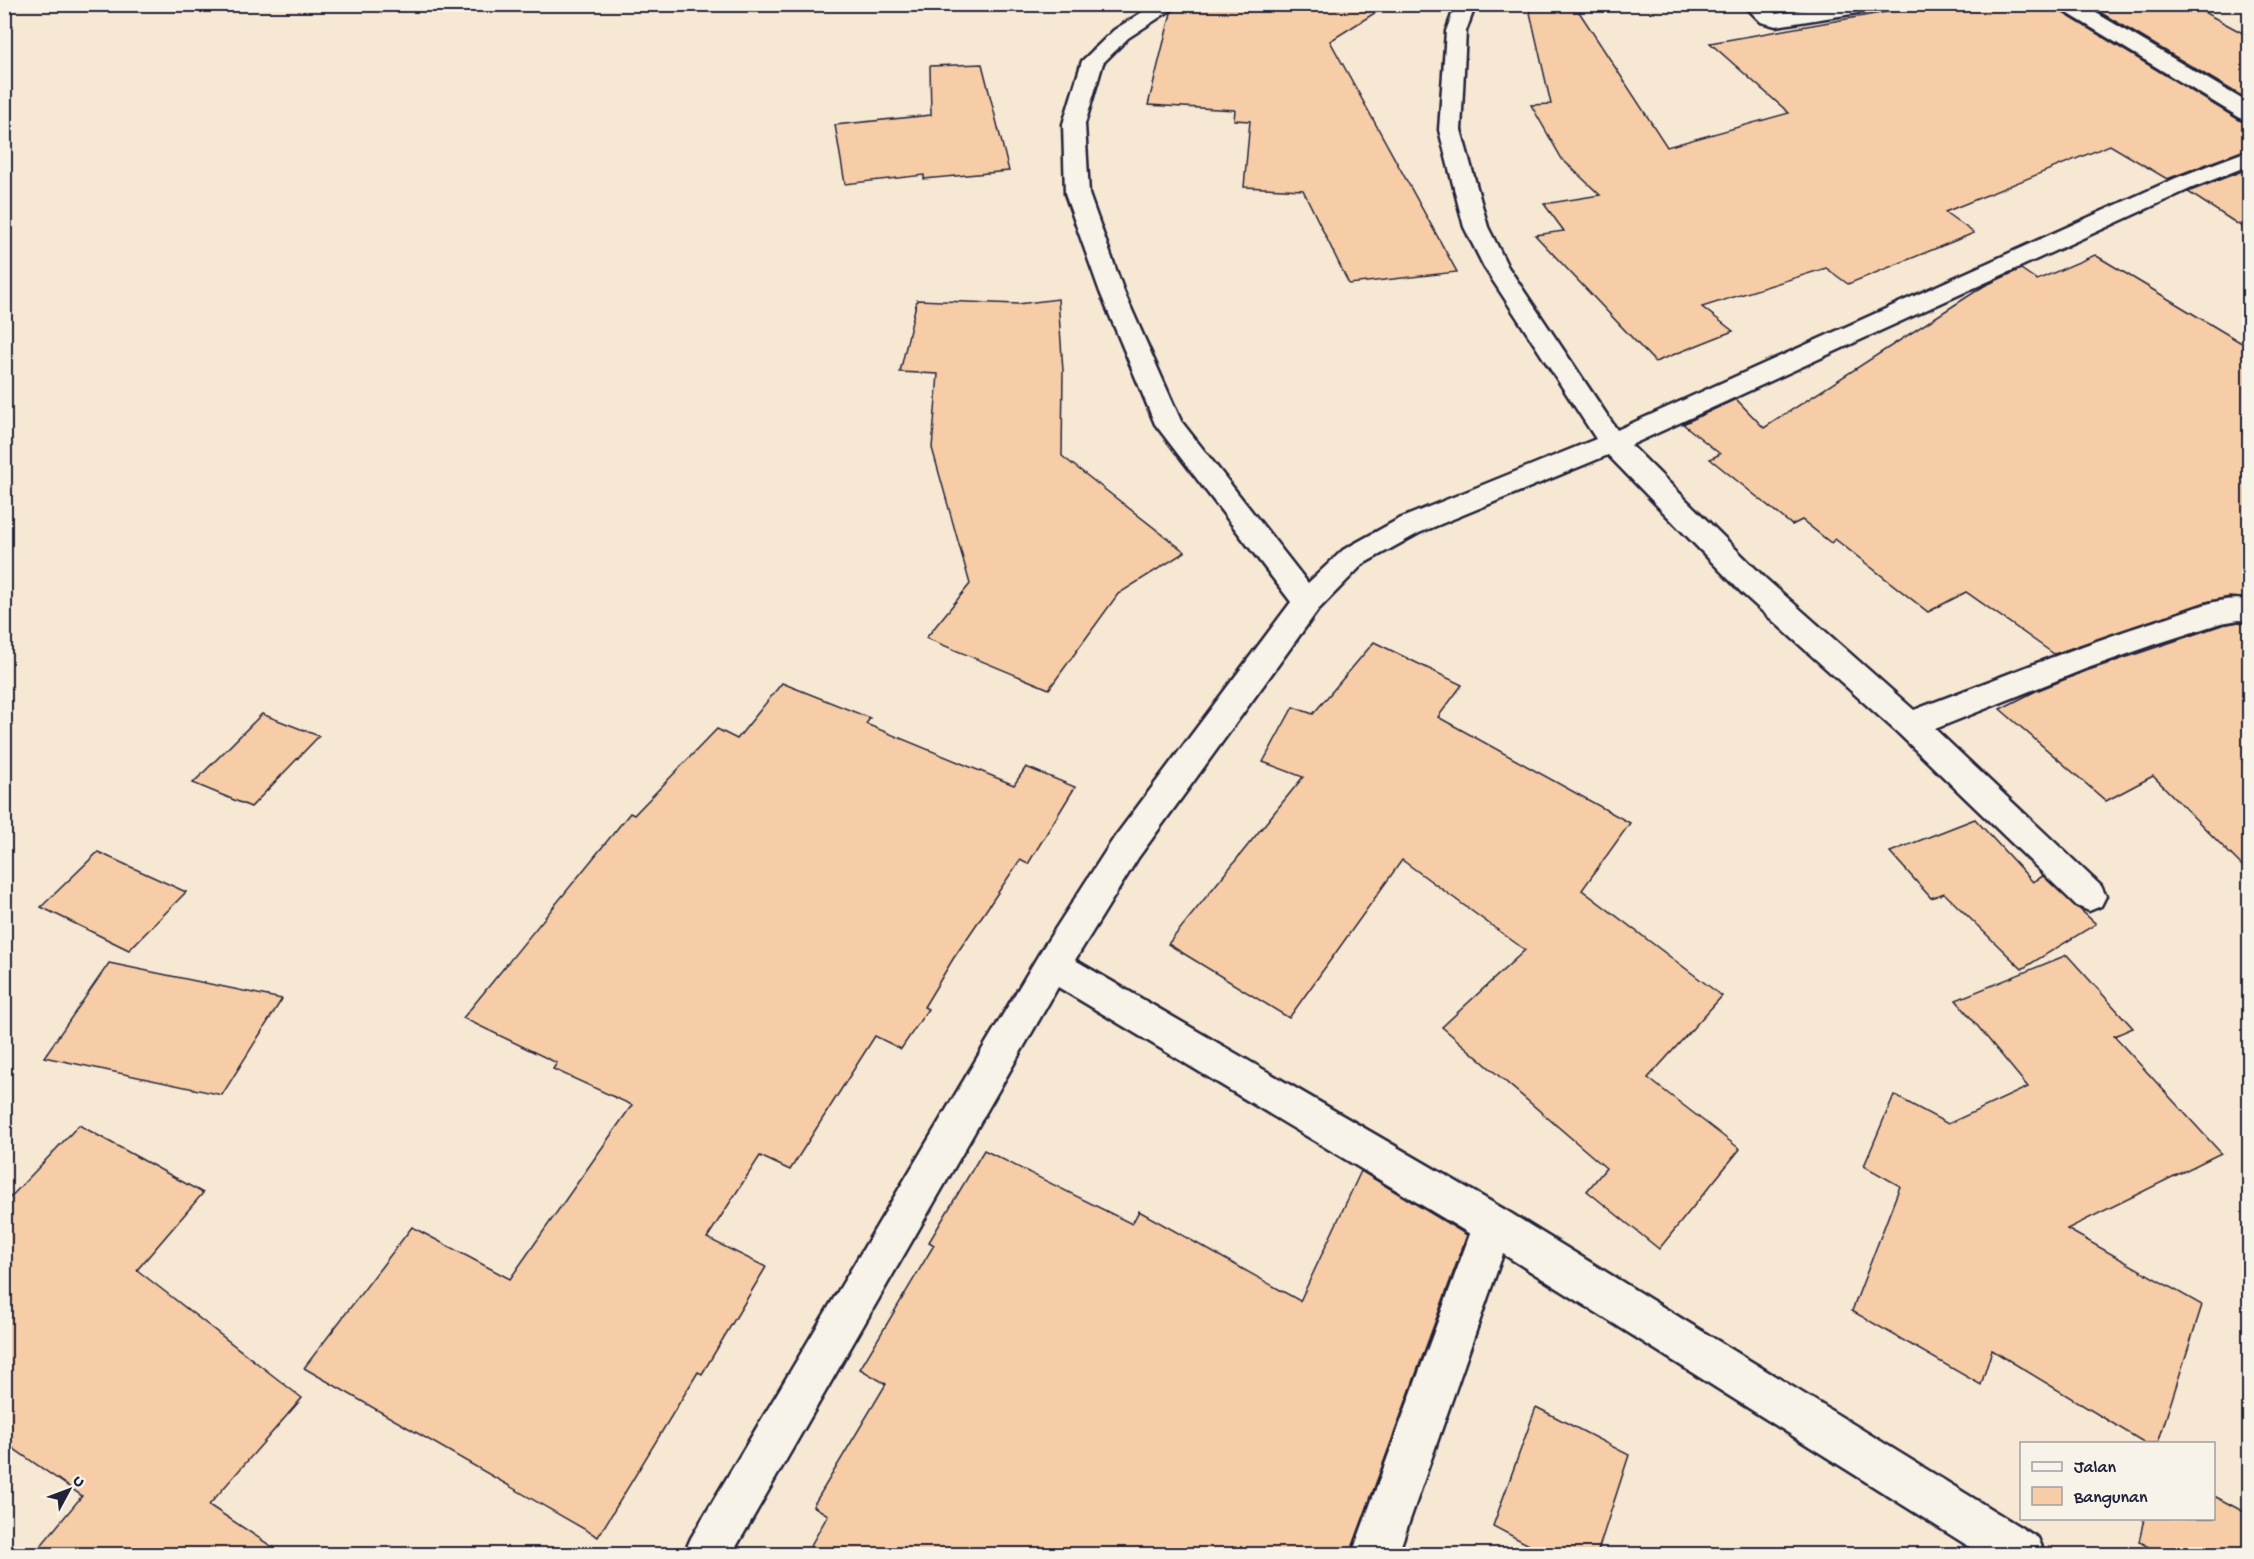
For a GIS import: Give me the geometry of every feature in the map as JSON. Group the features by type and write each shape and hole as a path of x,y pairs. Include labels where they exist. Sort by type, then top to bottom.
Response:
{"street":[{"path":"1170,4 1121,34 1093,61 1074,124 1077,194 1112,292 1169,424 1307,602"},
{"path":"1466,4 1456,32 1450,130 1476,227 1496,267 1612,443 1754,586 1910,725 2089,896"},
{"path":"1753,4 1768,18 1776,20 1877,4"},
{"path":"2066,4 2250,114"},
{"path":"707,1554 1052,965 1126,848 1307,602 1353,557 1409,526 1612,443 2184,183 2250,157"},
{"path":"1910,725 2137,639 2220,612 2239,609 2250,612"},
{"path":"1052,965 1493,1225 2022,1554"},
{"path":"1376,1554 1493,1225"}],"building":[{"path":"1182,4 1389,4 1330,41 1457,272 1349,284 1303,190 1244,187 1250,121 1234,120 1235,110 1148,105 1171,13"},
{"path":"1528,4 1574,4 1667,147 1789,113 1710,43 1932,4 2054,4 2058,10 2241,121 2250,122 2250,148 2167,179 2110,145 1945,212 1974,233 1848,284 1826,268 1702,307 1733,331 1655,362 1535,235 1564,231 1544,204 1600,195 1562,159 1531,105 1551,104"},
{"path":"2086,4 2189,4 2250,37 2250,101"},
{"path":"982,64 1009,171 924,179 924,175 845,184 835,125 931,115 930,66"},
{"path":"2250,168 2250,232 2188,192 2193,190"},
{"path":"2095,255 2250,348 2250,599 2229,597 2206,602 2054,654 1966,592 1928,612 1835,539 1831,543 1802,520 1792,525 1710,459 1720,454 1683,424 1736,399 1764,428 1984,286 2021,269 2037,280"},
{"path":"1058,299 1063,371 1062,456 1185,552 1118,594 1049,689 926,638 970,584 932,448 938,374 900,372 917,300 1018,304"},
{"path":"2239,622 2250,625 2250,874 2153,776 2106,801 2000,709 2036,691 2086,671 2222,625"},
{"path":"1374,642 1462,685 1438,717 1630,823 1582,890 1722,996 1648,1078 1740,1149 1659,1249 1587,1191 1606,1168 1442,1027 1525,950 1402,860 1289,1018 1168,944 1303,777 1263,762 1293,707 1313,714"},
{"path":"782,683 870,718 866,724 1014,785 1026,767 1075,787 1028,864 1020,860 953,959 924,1007 928,1009 901,1049 875,1036 790,1170 760,1156 707,1238 766,1267 702,1374 698,1372 598,1537 304,1368 412,1227 510,1279 632,1105 553,1069 557,1063 463,1018 630,813 634,815 717,729 737,739"},
{"path":"262,714 319,736 251,807 193,783"},
{"path":"1975,819 2033,882 2043,876 2096,924 2022,969 1944,893 1931,898 1890,852"},
{"path":"98,852 186,892 129,950 41,907"},
{"path":"2067,955 2133,1028 2114,1036 2221,1153 2067,1229 2202,1305 2158,1442 2143,1442 1992,1350 1981,1385 1852,1311 1900,1186 1864,1166 1894,1095 1948,1124 2028,1087 1956,1000"},
{"path":"109,963 282,999 222,1095 44,1057"},
{"path":"79,1125 203,1193 137,1270 302,1398 209,1505 283,1554 34,1554 82,1496 4,1442 4,1204"},
{"path":"984,1150 1132,1224 1139,1211 1300,1301 1361,1171 1467,1235 1350,1554 806,1554 828,1515 813,1506 886,1384 860,1369 934,1245 929,1242"},
{"path":"1536,1407 1629,1455 1597,1554 1546,1554 1493,1526"},
{"path":"2215,1497 2250,1515 2250,1554 2162,1554 2139,1542 2144,1520 2215,1520"}]}
